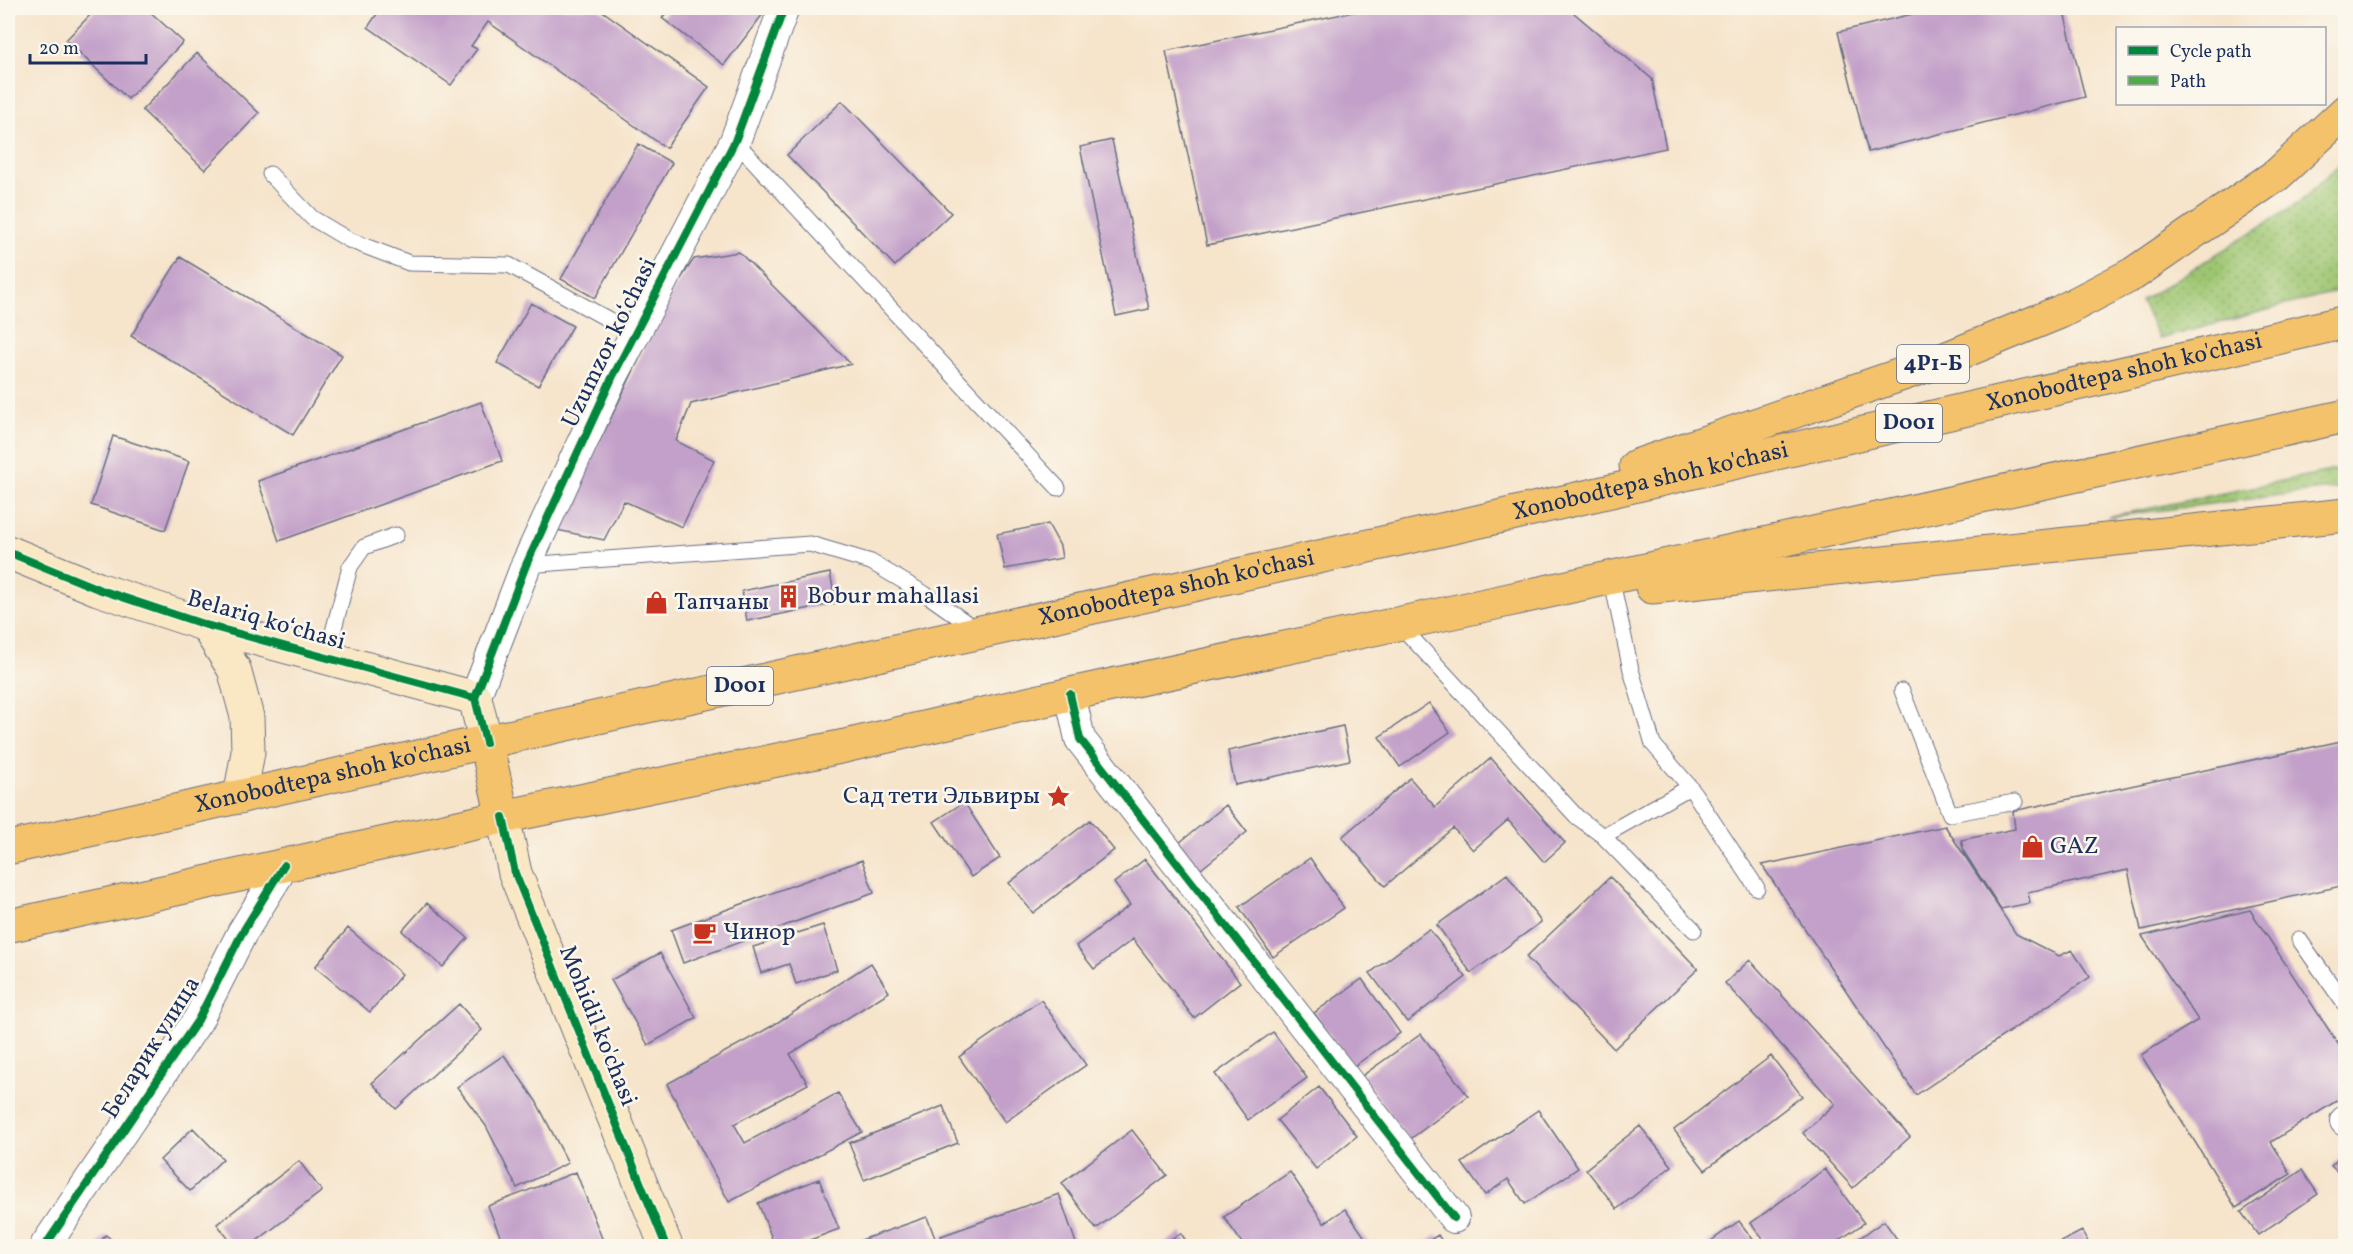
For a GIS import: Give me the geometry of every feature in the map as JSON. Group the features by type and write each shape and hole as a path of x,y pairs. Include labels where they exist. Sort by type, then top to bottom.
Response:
{"highway":[{"name":"4Р1-Б","path":"1472,523 1935,363 2060,312 2133,274 2278,174 2346,111"},
{"name":"Xonobodtepa shoh ko'chasi","path":"8,848 1472,523 2346,322"},
{"path":"8,926 503,817 845,746 1070,694 2346,416"},
{"path":"1495,603 2346,515"},
{"name":"Mohidil ko'chasi","path":"486,742 503,817"}],"street":[{"name":"Uzumzor koʻchasi","path":"475,698 526,565 612,378 735,141 784,8"},
{"name":"Belariq koʻchasi","path":"8,552 98,589 206,625 475,698"},
{"path":"206,625 234,669 247,717 248,752 240,797"},
{"path":"1070,694 1080,739 1454,1218"},
{"path":"475,698 486,742"},
{"name":"Mohidil ko'chasi","path":"503,817 515,873 594,1074 666,1246"},
{"name":"Беларик улица","path":"45,1246 198,1020 242,933 284,866"}],"lane":[{"path":"735,141 1058,488"},
{"path":"270,174 312,218 349,240 409,263 509,265 634,334"},
{"path":"326,659 350,567 364,547 396,535"},
{"path":"526,565 810,544 871,562 930,597 980,633"},
{"path":"1614,591 1631,670 1653,744 1690,787 1757,888"},
{"path":"1398,623 1576,817 1603,836 1694,930"},
{"path":"1902,691 1950,814 2015,802"},
{"path":"1603,836 1690,787"},
{"path":"2299,939 2346,1006"}],"green space":[{"path":"2345,159 2345,289 2159,339 2141,301 2299,203"},
{"path":"2345,468 2345,487 2107,517"}],"building":[{"path":"97,8 146,8 183,42 128,99 66,40"},
{"path":"381,8 598,8 709,87 666,148 488,22 471,46 477,49 451,85 368,27"},
{"path":"670,8 764,8 766,10 724,65 662,18"},
{"path":"1371,8 1568,8 1652,79 1666,148 1207,245 1166,51"},
{"path":"1937,8 2063,8 2085,97 1868,152 1838,32"},
{"path":"197,53 259,113 205,170 142,110"},
{"path":"842,101 951,213 895,266 787,155"},
{"path":"1112,140 1149,309 1116,316 1080,147"},
{"path":"638,144 672,163 595,298 561,279"},
{"path":"739,252 851,364 691,404 676,441 714,460 682,527 624,501 604,540 557,530 670,295 694,259"},
{"path":"180,257 342,355 293,435 131,336"},
{"path":"531,303 573,326 538,386 497,363"},
{"path":"481,402 502,461 279,541 258,481"},
{"path":"113,436 189,461 165,530 91,505"},
{"path":"1048,524 1060,546 1062,558 1005,569 997,534"},
{"name":"Bobur mahallasi","path":"830,573 836,603 747,621 742,591"},
{"path":"1429,703 1450,732 1400,767 1379,737"},
{"path":"1343,726 1350,760 1235,785 1228,751"},
{"path":"2346,740 2346,885 2141,930 2128,870 2028,892 2030,903 2001,909 1964,852 1961,840 2015,829 2013,811"},
{"path":"1491,758 1565,843 1544,862 1508,820 1473,850 1453,828 1385,886 1342,837 1410,778 1435,807"},
{"path":"964,802 1000,858 971,877 934,822"},
{"path":"1226,805 1247,832 1196,873 1174,847"},
{"path":"1090,820 1114,850 1033,913 1009,883"},
{"path":"1945,826 2016,934 2059,956 2072,950 2090,977 1916,1095 1762,865"},
{"path":"1310,858 1344,908 1273,957 1239,907"},
{"path":"1145,859 1240,982 1194,1018 1133,939 1094,969 1076,946 1130,905 1114,883"},
{"path":"862,860 874,893 683,963 671,930"},
{"path":"1507,874 1541,922 1471,973 1437,925"},
{"path":"1610,877 1698,969 1614,1049 1526,957"},
{"path":"427,903 468,938 443,967 402,931"},
{"path":"2250,910 2346,1056 2346,1095 2271,1142 2291,1174 2236,1208 2141,1055 2198,1020 2142,936"},
{"path":"823,925 837,970 796,984 789,964 761,973 753,947"},
{"path":"348,928 402,974 370,1012 315,967"},
{"path":"1429,929 1466,977 1407,1022 1370,973"},
{"path":"660,953 696,1018 648,1045 611,980"},
{"path":"1750,960 1910,1137 1853,1188 1803,1133 1835,1104 1725,983"},
{"path":"871,963 889,992 790,1054 808,1084 734,1124 745,1143 838,1093 862,1132 729,1202 667,1084 772,1026"},
{"path":"1362,979 1400,1033 1353,1067 1314,1013"},
{"path":"1041,1000 1086,1065 1005,1122 959,1057"},
{"path":"459,1004 482,1030 396,1109 372,1083"},
{"path":"1273,1032 1307,1078 1248,1120 1215,1074"},
{"path":"1421,1034 1468,1096 1409,1140 1362,1076"},
{"path":"504,1055 536,1101 568,1163 517,1188 486,1126 457,1087"},
{"path":"1771,1056 1802,1096 1705,1170 1674,1130"},
{"path":"1319,1087 1357,1136 1316,1169 1277,1120"},
{"path":"943,1106 958,1143 864,1180 849,1143"},
{"path":"1538,1110 1578,1168 1525,1204 1508,1179 1485,1195 1462,1163"},
{"path":"1640,1126 1672,1166 1617,1209 1586,1169"},
{"path":"193,1128 223,1159 190,1191 160,1160"},
{"path":"1132,1130 1167,1175 1096,1229 1062,1183"},
{"path":"2346,1151 2346,1179 2331,1166"},
{"path":"299,1161 322,1191 250,1246 234,1246 217,1224"},
{"path":"1825,1169 1864,1223 1831,1246 1768,1246 1751,1223"},
{"path":"2302,1170 2318,1194 2258,1235 2241,1212"},
{"path":"576,1172 605,1246 504,1246 488,1206"},
{"path":"1290,1172 1324,1223 1345,1209 1371,1246 1244,1246 1224,1217"},
{"path":"819,1179 839,1229 794,1246 775,1246 758,1203"},
{"path":"1059,1194 1077,1246 945,1246 941,1236"},
{"path":"927,1217 938,1246 844,1246"},
{"path":"1739,1221 1758,1246 1704,1246"},
{"path":"1884,1221 1902,1246 1848,1246"},
{"path":"2082,1231 2090,1246 2053,1246"},
{"path":"1181,1233 1189,1246 1159,1246"},
{"path":"106,1235 119,1246 96,1246"},
{"path":"1438,1235 1445,1246 1420,1246"}],"cycle path":[{"path":"475,698 526,565 612,378 735,141 784,8"},
{"path":"8,552 98,589 206,625 475,698 486,743"},
{"path":"1070,694 1080,739 1454,1218"},
{"path":"503,817 515,873 666,1246"},
{"path":"45,1246 198,1020 242,933 284,865"}],"place":[{"name":"Bobur mahallasi","path":"789,597"},
{"name":"Тапчаны","path":"656,603"},
{"name":"Сад тети Эльвиры","path":"1058,797"},
{"name":"GAZ","path":"2032,847"},
{"name":"Чинор","path":"705,933"}]}
